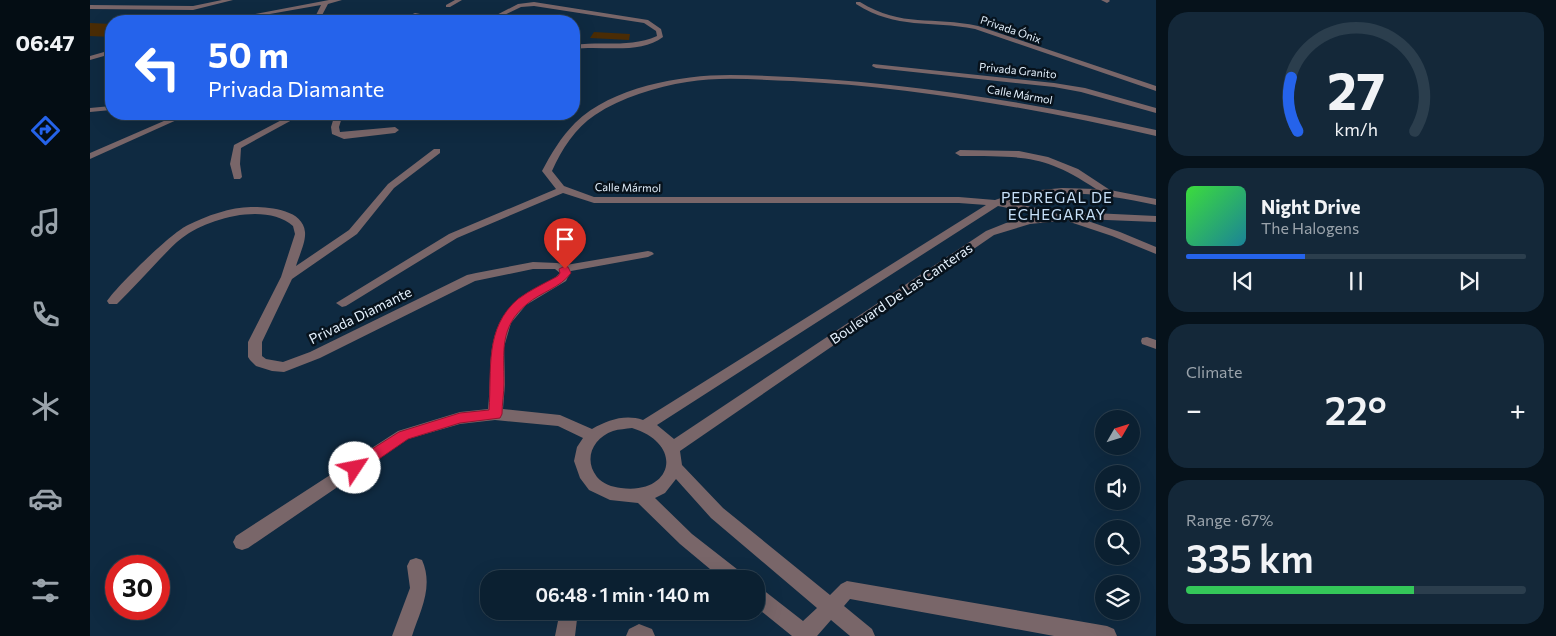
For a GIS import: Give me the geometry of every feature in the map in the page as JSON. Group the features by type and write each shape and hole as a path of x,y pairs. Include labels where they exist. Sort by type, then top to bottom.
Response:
{"street":[{"path":"158,7 178,0"},
{"path":"90,7 193,8 230,0"},
{"path":"252,15 324,1 339,0"},
{"path":"448,6 459,0"},
{"path":"319,15 324,1"},
{"name":"Privada Ónix","path":"858,3 871,13 883,18 912,22 954,22 976,27 1156,89"},
{"path":"500,15 520,5 534,4 646,22 659,30 660,37 637,45 580,47"},
{"path":"90,58 105,54"},
{"name":"Privada Granito","path":"876,66 1054,85 1082,90 1156,111"},
{"name":"Calle Mármol","path":"1156,134 1110,122 872,84 769,78 695,78 672,82 640,92 601,108 583,119 562,145 547,171 551,180 562,190 594,200 959,200 996,203 1019,195 1062,191 1107,192 1156,202"},
{"path":"90,110 105,109"},
{"path":"90,156 168,120"},
{"path":"237,176 235,164 237,147 287,120"},
{"path":"338,120 335,127 336,134 344,136 395,130"},
{"name":"Privada Diamante","path":"287,277 353,232 391,186 437,151"},
{"path":"960,154 1020,154 1038,157 1060,164 1082,175 1107,192"},
{"path":"342,303 453,236 562,190"},
{"path":"996,203 1064,217 1116,234 1156,251"},
{"name":"Boulevard De Las Canteras","path":"646,425 996,203"},
{"name":"Privada Diamante","path":"113,301 176,236 191,227 232,213 250,210 281,213 298,225 300,234 287,277 255,342 255,357 261,363 284,367 315,354 471,278 492,272 543,265 560,266 565,269 648,254"},
{"name":"Boulevard De Las Canteras","path":"672,448 990,232 1030,221 1064,217 1100,216 1156,219"},
{"path":"495,414 498,384 497,347 505,322 522,302 562,278 566,273 565,269"},
{"path":"242,542 403,435 460,418 495,414 560,421 592,435"},
{"path":"617,422 632,422 646,425 662,434 672,448 675,457 674,467 668,480 657,490 642,496 617,497 596,487 584,471 582,452 592,435 603,427 617,422"},
{"path":"674,467 717,513 865,636"},
{"path":"642,496 686,538 725,570"},
{"path":"402,636 419,588 416,566"},
{"path":"765,602 805,635 830,606 847,590 1106,636"},
{"path":"565,636 568,620"},
{"path":"636,636 639,634 645,636"}],"shaded area":[{"path":"90,23 105,24 105,37 90,36"},
{"path":"594,32 630,34 629,40 590,38"}],"district":[{"name":"PEDREGAL DE ECHEGARAY","path":"1057,206"}],"route":[{"path":"355,468 403,435 460,418 495,414 498,384 497,347 505,322 522,302 562,278 566,273 565,269"}]}
